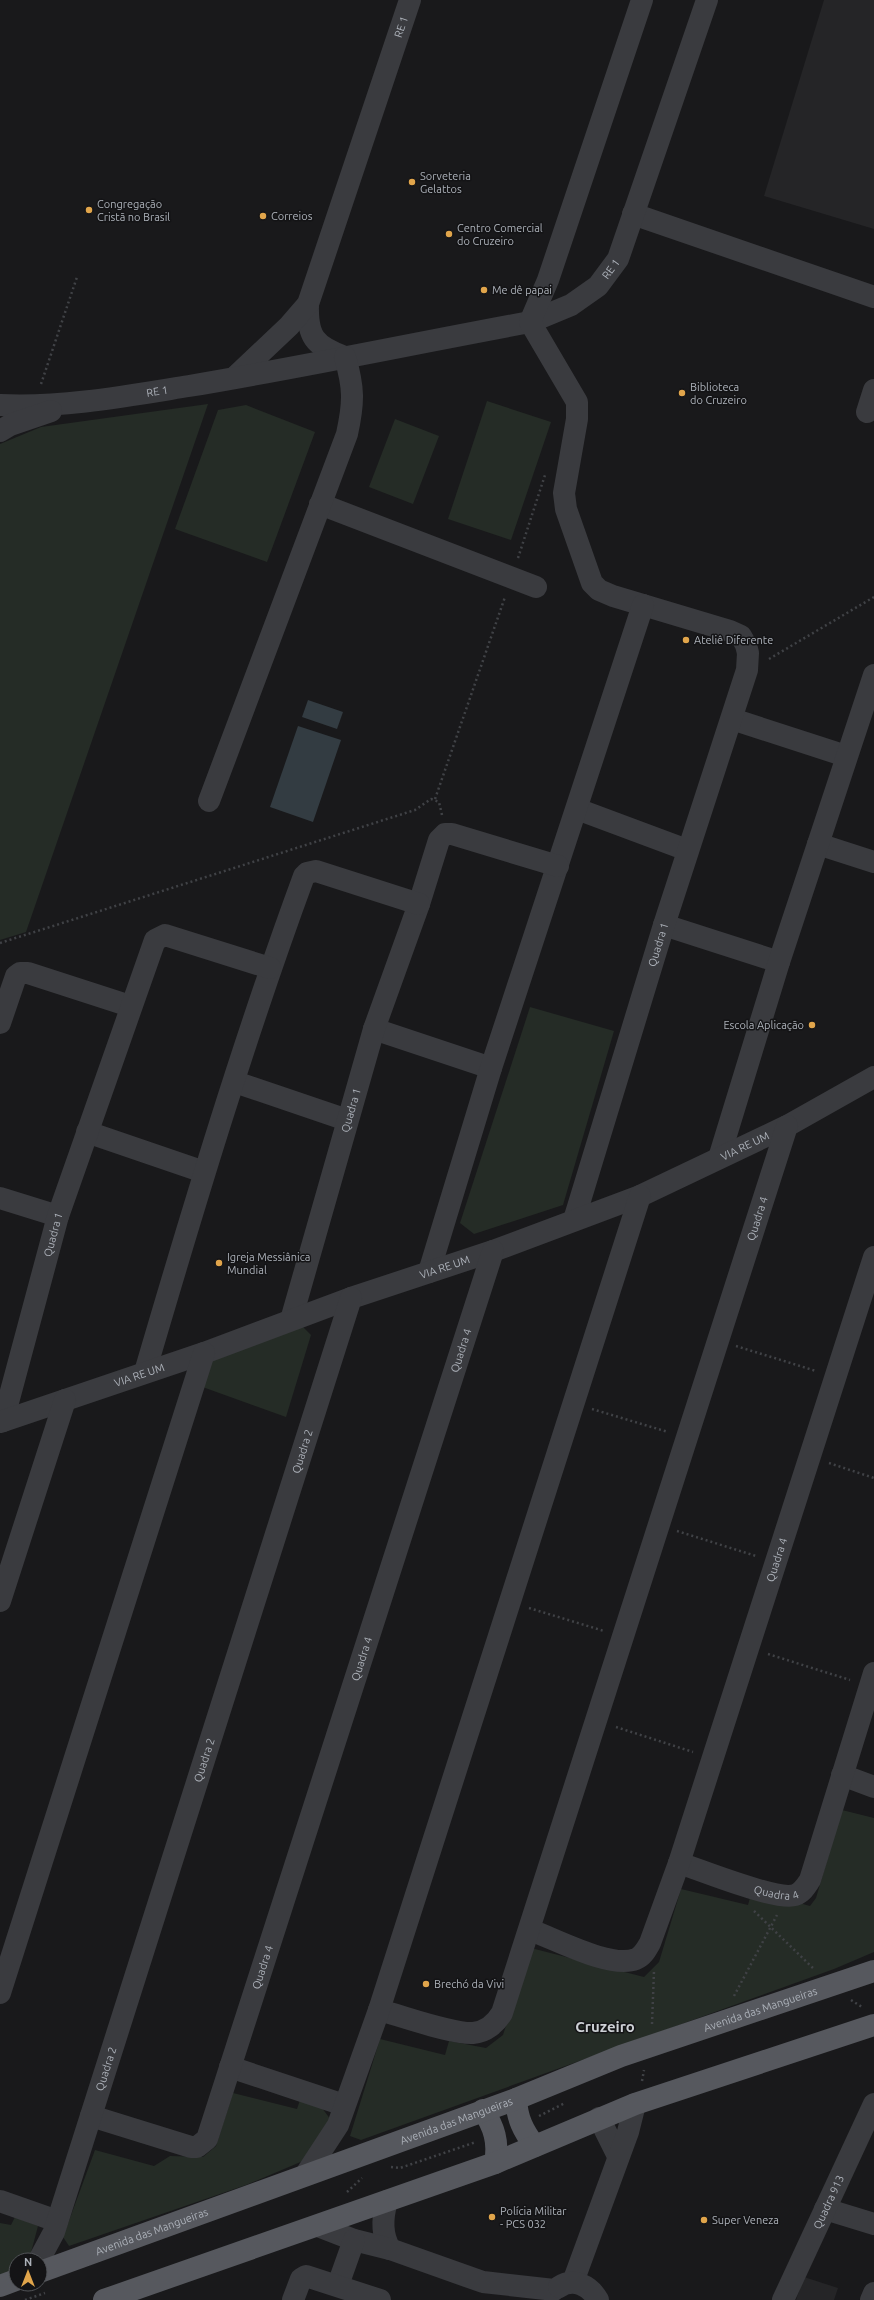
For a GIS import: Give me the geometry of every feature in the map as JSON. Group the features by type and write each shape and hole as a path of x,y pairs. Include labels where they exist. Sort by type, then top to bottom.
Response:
{"main road":[{"name":"Avenida das Mangueiras","path":"48,2269 350,2157 516,2099 621,2056 874,1971"},
{"path":"104,2300 128,2296 495,2162 599,2118 638,2094 874,2025"},
{"path":"516,2099 516,2112 521,2125 535,2146"},
{"path":"483,2110 496,2136 497,2152 495,2162"}],"street":[{"name":"RE 1","path":"345,357 328,350 312,337 307,324 308,304 410,0"},
{"path":"428,1272 491,1068 643,605 599,590 592,583 566,509 564,493 577,419 577,402 530,322 548,280 642,0"},
{"name":"RE 1","path":"0,405 79,401 234,378 530,322 571,305 598,286 618,259 707,0"},
{"path":"633,214 874,297"},
{"name":"RE 1","path":"234,378 290,326 308,304"},
{"path":"209,801 347,434 352,410 352,382 345,357"},
{"path":"866,412 874,390"},
{"name":"RE 1","path":"0,431 10,425 79,401"},
{"path":"320,504 536,587"},
{"name":"Quadra 1","path":"574,1220 687,850 732,719 747,670 748,653 741,636 730,631 643,605"},
{"path":"719,1158 779,962 874,675"},
{"path":"732,719 846,756"},
{"path":"577,809 687,850"},
{"path":"446,834 558,866"},
{"name":"Quadra 1","path":"291,1320 374,1029 419,904 439,840 446,834"},
{"path":"818,844 874,862"},
{"path":"145,1372 204,1172 235,1082 270,968 304,876 307,873 316,871 419,904"},
{"path":"664,925 779,962"},
{"name":"Quadra 1","path":"1,1421 58,1216 154,940 161,935 270,968"},
{"path":"0,1023 16,976 20,973 28,973 130,1006"},
{"path":"374,1029 491,1068"},
{"name":"VIA RE UM","path":"1,1421 204,1352 351,1298 493,1251 640,1196 787,1126 874,1077"},
{"path":"235,1082 347,1120"},
{"name":"Quadra 4","path":"379,2010 458,2032 474,2033 486,2029 496,2023 502,2013 530,1930 787,1126"},
{"path":"87,1132 204,1172"},
{"path":"306,2174 341,2115 379,2010 640,1196"},
{"path":"0,1198 58,1216"},
{"name":"Quadra 4","path":"92,2116 191,2147 197,2147 207,2139 493,1251"},
{"name":"Quadra 4","path":"530,1930 606,1959 625,1961 636,1959 645,1953 679,1863 874,1257"},
{"name":"Quadra 2","path":"43,2252 56,2226 92,2116 351,1298"},
{"path":"0,1993 204,1352"},
{"path":"0,1600 65,1400"},
{"name":"Quadra 4","path":"679,1863 775,1894 787,1896 803,1891 810,1880 872,1680"},
{"path":"842,1775 874,1787"},
{"path":"230,2067 341,2115"},
{"path":"558,2291 628,2132 638,2094"},
{"name":"Quadra 913","path":"783,2300 874,2104"},
{"path":"341,2115 350,2157"},
{"path":"599,2118 618,2156"},
{"path":"0,2201 56,2226"},
{"path":"387,2201 383,2213 383,2225 385,2241 390,2249"},
{"path":"825,2209 874,2224"},
{"name":"Quadra 2","path":"56,2226 54,2245 64,2263"},
{"path":"318,2226 354,2240 390,2249 484,2282 508,2296 558,2291 584,2285 601,2297"},
{"path":"338,2285 354,2240"},
{"path":"294,2300 304,2276 338,2285 380,2300"},
{"path":"871,2300 874,2293"}],"path":[{"path":"39,388 77,277"},
{"path":"747,670 779,654 874,597"},
{"path":"0,943 415,810 431,799 439,802 446,834"},
{"path":"719,1341 835,1377"},
{"path":"573,1403 687,1438"},
{"path":"809,1457 874,1478"},
{"path":"660,1525 775,1563"},
{"path":"510,1602 624,1636"},
{"path":"748,1647 872,1680"},
{"path":"597,1721 712,1759"},
{"path":"719,2023 787,1896"},
{"path":"749,1906 831,1986"},
{"path":"638,2094 645,2069"},
{"path":"343,2217 337,2202 363,2177 350,2157"}],"shaded area":[{"path":"824,0 874,0 874,229 764,196"},
{"path":"487,401 551,422 511,540 448,519"},
{"path":"208,404 26,932 0,940 0,444 41,427"},
{"path":"246,405 315,432 267,562 175,529 218,410"},
{"path":"395,419 439,436 413,504 369,487"},
{"path":"308,700 343,712 337,729 302,717"},
{"path":"298,726 341,740 313,822 270,807"},
{"path":"530,1007 614,1031 563,1205 474,1234 460,1223"},
{"path":"301,1325 311,1335 286,1417 197,1385 208,1360"},
{"path":"842,1810 874,1818 874,1952 834,1969 361,2140 350,2136 380,2039 445,2055 449,2041 486,2048 503,2035 531,1948 644,1977 659,1962 681,1889 748,1905 752,1890 810,1906 816,1898"},
{"path":"233,2093 297,2109 300,2100 319,2104 331,2120 310,2158 246,2185 69,2246 63,2237 95,2150 154,2166 170,2156 203,2157 216,2146"},
{"path":"15,2217 38,2226 31,2252 8,2252 8,2272 0,2276 0,2223 11,2225"},
{"path":"804,2277 838,2288 834,2300 796,2300"}],"place":[{"name":"Sorveteria Gelattos","path":"412,182"},
{"name":"Congregação Cristã no Brasil","path":"89,210"},
{"name":"Correios","path":"263,216"},
{"name":"Centro Comercial do Cruzeiro","path":"449,234"},
{"name":"Me dê papai","path":"484,290"},
{"name":"Biblioteca do Cruzeiro","path":"682,393"},
{"name":"Ateliê Diferente","path":"686,640"},
{"name":"Escola Aplicação","path":"812,1025"},
{"name":"Igreja Messiânica Mundial","path":"219,1263"},
{"name":"Brechó da Vivi","path":"426,1984"},
{"name":"Polícia Militar - PCS 032","path":"492,2217"},
{"name":"Super Veneza","path":"704,2220"}],"district":[{"name":"Cruzeiro","path":"605,2026"}]}
